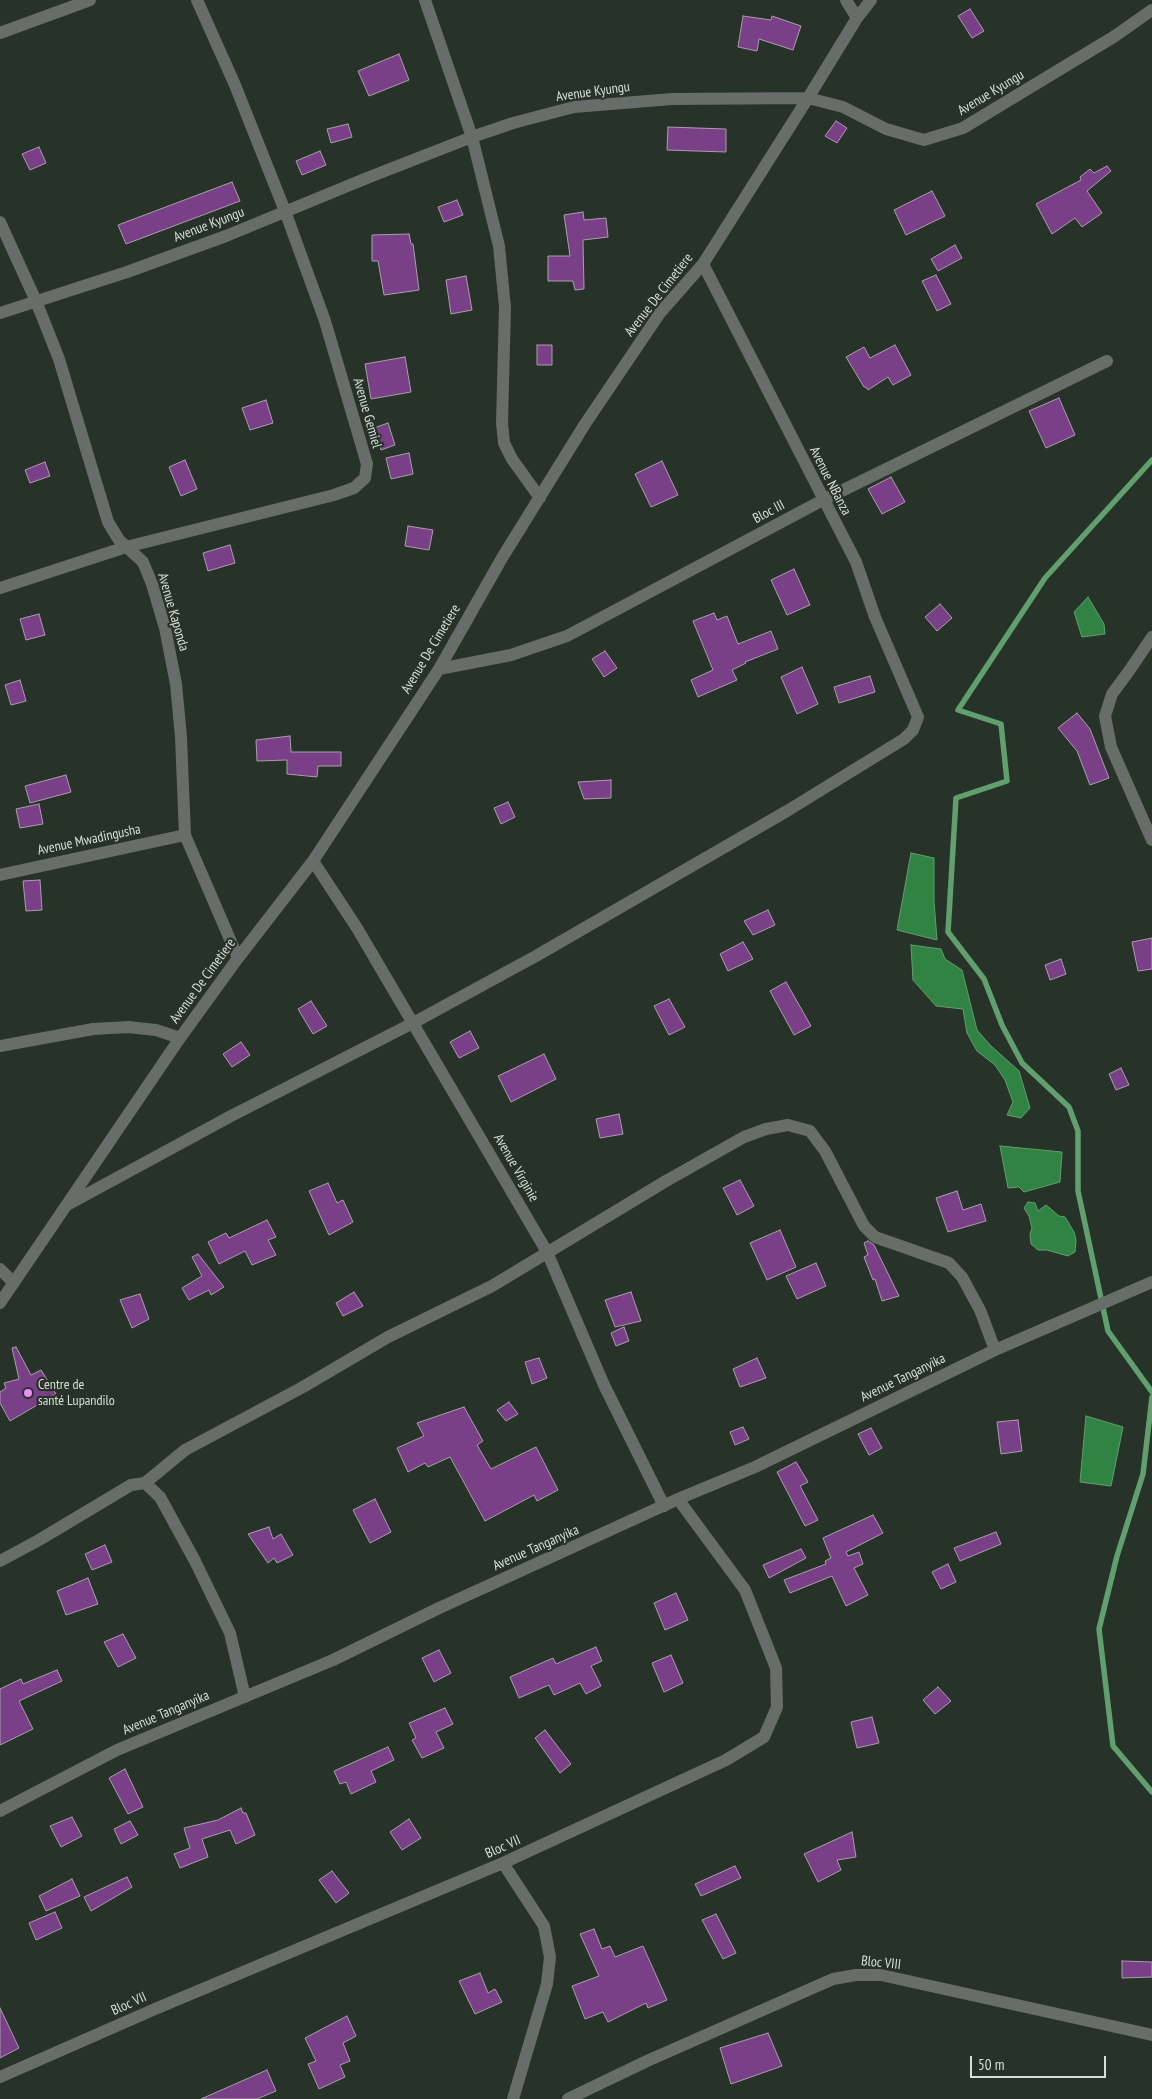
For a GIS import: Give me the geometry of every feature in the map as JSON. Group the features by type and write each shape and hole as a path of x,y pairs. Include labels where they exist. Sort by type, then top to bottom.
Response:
{"street":[{"path":"0,32 90,0"},
{"name":"Avenue Gemiel","path":"0,588 126,547 334,495 354,488 365,478 367,464 326,321 235,85 197,0"},
{"path":"425,0 472,138 499,246 505,307 502,423 504,443 512,459 540,498"},
{"path":"846,0 857,18"},
{"name":"Avenue De Cimetiere","path":"0,1303 180,1038 313,860 439,669 502,558 585,424 660,313 703,264 857,18 871,0"},
{"name":"Avenue Kyungu","path":"0,313 226,236 285,211 513,123 574,107 672,99 808,98 843,107 886,128 924,140 963,128 1115,36 1152,10"},
{"name":"Avenue Kaponda","path":"0,222 36,301 59,359 108,522 126,547 143,562 152,584 165,628 176,684 185,835"},
{"name":"Avenue NBanza","path":"413,1023 536,956 787,811 904,740 913,730 918,717 875,617 856,562 703,264"},
{"name":"Bloc III","path":"439,669 510,655 567,636 823,500 1107,361"},
{"path":"1152,637 1112,694 1104,716 1111,747 1152,840"},
{"path":"185,835 238,958"},
{"name":"Avenue Mwadingusha","path":"0,875 185,835"},
{"name":"Avenue Virginie","path":"313,860 357,928 547,1252 604,1385 664,1506"},
{"path":"66,1206 231,1116 413,1023"},
{"path":"0,1046 93,1029 156,1030 180,1038"},
{"path":"0,1560 39,1540 131,1485 145,1483 185,1450 302,1387 388,1337 492,1286 666,1181 744,1138 766,1129 788,1124 810,1131 825,1151 864,1226 876,1237 949,1263 962,1277 980,1310 995,1350"},
{"path":"0,1269 14,1283"},
{"name":"Avenue Tanganyika","path":"0,1811 117,1750 332,1660 438,1609 678,1499 755,1467 995,1350 1152,1282"},
{"path":"145,1483 160,1496 230,1633 245,1697"},
{"name":"Bloc VII","path":"0,2078 208,1986 504,1863 726,1760 764,1737 777,1707 776,1668 745,1590 678,1499"},
{"path":"504,1863 544,1926 550,1957 547,1984 513,2099"},
{"name":"Bloc VIII","path":"568,2099 647,2061 833,1980 856,1975 881,1976 1152,2035"}],"shaded area":[{"path":"1088,597 1104,624 1105,634 1082,637 1074,612"},
{"path":"911,853 934,858 934,901 937,940 897,930"},
{"path":"911,945 941,949 945,959 962,970 977,1030 990,1045 1019,1071 1030,1108 1021,1118 1007,1115 1013,1102 1005,1080 995,1065 977,1051 967,1033 963,1009 936,1006 913,980"},
{"path":"1000,1146 1062,1152 1060,1182 1024,1192 1019,1187 1008,1188"},
{"path":"1028,1202 1035,1203 1038,1211 1046,1205 1059,1216 1065,1217 1074,1232 1076,1240 1075,1252 1068,1256 1047,1250 1038,1250 1031,1244 1030,1234 1032,1228 1029,1216 1024,1208"},
{"path":"1086,1416 1123,1427 1111,1486 1080,1482"}],"building":[{"path":"970,9 984,31 972,38 958,16"},
{"path":"743,16 771,20 772,16 801,26 793,50 759,39 757,51 738,47"},
{"path":"399,54 409,80 369,96 358,71"},
{"path":"836,121 847,128 837,143 825,136"},
{"path":"348,124 352,137 331,143 327,129"},
{"path":"668,127 726,129 726,152 667,150"},
{"path":"39,147 46,163 30,170 22,154"},
{"path":"320,151 326,165 302,175 296,161"},
{"path":"1107,166 1111,171 1087,191 1102,213 1082,227 1075,218 1052,234 1036,204 1081,180 1080,177 1090,169 1094,173"},
{"path":"232,182 240,201 126,244 118,225"},
{"path":"932,191 945,216 906,235 894,210"},
{"path":"457,200 463,215 444,222 438,207"},
{"path":"583,212 584,220 606,218 608,237 583,240 584,289 575,290 573,281 548,281 548,256 570,256 564,215"},
{"path":"409,234 411,244 413,244 419,290 384,295 378,261 372,261 372,235"},
{"path":"955,245 962,258 938,271 931,259"},
{"path":"936,275 951,304 937,311 922,281"},
{"path":"466,276 472,310 451,314 446,280"},
{"path":"537,345 552,345 552,365 537,365"},
{"path":"895,345 911,375 893,385 888,377 868,390 864,387 846,357 864,347 870,358"},
{"path":"405,357 411,392 371,399 365,364"},
{"path":"1059,398 1075,435 1046,448 1029,411"},
{"path":"266,400 273,423 250,430 242,408"},
{"path":"388,423 395,445 381,450 374,428"},
{"path":"409,453 413,474 391,479 386,458"},
{"path":"185,460 197,489 181,496 169,467"},
{"path":"662,461 678,495 651,507 635,474"},
{"path":"45,462 50,476 30,483 25,470"},
{"path":"891,477 905,502 882,514 868,489"},
{"path":"408,526 433,530 429,550 405,546"},
{"path":"230,545 235,563 208,571 203,553"},
{"path":"794,569 810,605 787,615 771,580"},
{"path":"940,604 952,618 937,631 925,617"},
{"path":"714,613 717,620 727,616 738,644 771,631 778,649 745,662 732,670 737,680 698,697 691,680 713,670 693,621"},
{"path":"39,614 45,635 26,640 20,619"},
{"path":"605,651 617,668 604,677 592,659"},
{"path":"802,667 818,704 797,714 781,677"},
{"path":"870,676 875,692 839,703 834,687"},
{"path":"20,680 26,701 11,705 5,685"},
{"path":"1077,713 1090,729 1109,778 1090,785 1077,751 1058,728"},
{"path":"290,736 291,752 341,752 341,766 318,766 317,777 287,774 287,760 257,761 256,740"},
{"path":"66,775 71,792 30,803 25,786"},
{"path":"611,780 611,798 584,799 578,782"},
{"path":"508,802 515,817 501,824 494,808"},
{"path":"39,804 43,824 20,828 16,809"},
{"path":"40,880 42,910 26,911 23,881"},
{"path":"768,910 775,925 753,935 744,921"},
{"path":"1152,938 1152,969 1138,971 1132,942"},
{"path":"743,942 753,959 728,971 720,954"},
{"path":"1061,959 1066,974 1050,980 1045,965"},
{"path":"786,982 811,1026 794,1035 770,991"},
{"path":"669,999 685,1027 669,1035 654,1006"},
{"path":"311,1001 327,1026 313,1034 298,1009"},
{"path":"470,1031 479,1048 459,1058 450,1042"},
{"path":"241,1042 250,1055 232,1067 223,1054"},
{"path":"544,1054 556,1079 511,1102 498,1076"},
{"path":"1121,1068 1129,1085 1116,1090 1109,1074"},
{"path":"619,1114 623,1134 600,1138 596,1119"},
{"path":"740,1180 754,1206 737,1215 723,1188"},
{"path":"328,1183 337,1203 343,1200 353,1222 329,1235 309,1191"},
{"path":"957,1191 963,1210 981,1204 986,1221 948,1232 936,1198"},
{"path":"267,1220 276,1237 268,1240 276,1255 252,1265 245,1251 219,1264 208,1242 226,1233 229,1238"},
{"path":"780,1230 796,1267 767,1280 750,1243"},
{"path":"868,1241 874,1245 899,1296 882,1301 875,1279 873,1280 864,1257 868,1255 864,1243"},
{"path":"198,1254 224,1287 211,1295 209,1290 189,1300 182,1288 202,1276 192,1257"},
{"path":"816,1263 826,1286 797,1299 786,1276"},
{"path":"354,1292 363,1306 343,1316 336,1303"},
{"path":"631,1292 641,1321 615,1327 605,1300"},
{"path":"140,1294 149,1319 132,1328 120,1300"},
{"path":"624,1327 629,1341 616,1346 611,1333"},
{"name":"Centre de santé Lupandilo","path":"16,1347 31,1375 41,1370 56,1394 10,1421 0,1403 0,1392 6,1388 4,1383 19,1379 12,1348"},
{"path":"539,1358 547,1378 532,1384 525,1362"},
{"path":"757,1358 766,1378 740,1387 733,1369"},
{"path":"509,1402 518,1414 506,1421 497,1410"},
{"path":"464,1407 483,1441 477,1445 491,1469 536,1447 558,1490 537,1501 534,1495 485,1521 450,1457 428,1467 425,1463 408,1472 397,1448 424,1436 417,1423"},
{"path":"1018,1420 1022,1451 1001,1454 997,1422"},
{"path":"743,1427 749,1439 735,1445 730,1432"},
{"path":"871,1428 882,1448 869,1455 858,1434"},
{"path":"796,1462 808,1482 800,1486 818,1520 805,1526 777,1472"},
{"path":"375,1499 391,1532 370,1543 353,1510"},
{"path":"873,1515 883,1533 846,1552 848,1556 859,1552 863,1564 854,1568 868,1595 846,1606 832,1576 790,1593 784,1580 826,1564 825,1561 831,1558 823,1538"},
{"path":"269,1527 273,1539 281,1534 293,1555 277,1563 274,1558 268,1563 248,1534"},
{"path":"996,1532 1001,1544 960,1561 954,1548"},
{"path":"105,1545 112,1562 92,1570 85,1554"},
{"path":"801,1549 806,1558 769,1578 763,1565"},
{"path":"948,1564 956,1582 941,1589 932,1572"},
{"path":"88,1578 98,1604 66,1615 57,1591"},
{"path":"676,1593 688,1620 665,1630 654,1603"},
{"path":"123,1634 136,1658 118,1667 104,1642"},
{"path":"596,1647 602,1661 591,1666 601,1686 586,1694 580,1683 554,1695 549,1685 519,1698 510,1677 553,1658 556,1664"},
{"path":"439,1650 451,1673 434,1682 422,1658"},
{"path":"671,1655 683,1683 664,1692 652,1663"},
{"path":"57,1670 62,1681 19,1701 33,1729 0,1745 0,1689 21,1679 23,1684"},
{"path":"938,1687 951,1701 935,1714 923,1700"},
{"path":"445,1708 453,1724 436,1732 444,1748 422,1758 412,1740 416,1738 409,1723"},
{"path":"872,1717 879,1743 857,1748 851,1722"},
{"path":"545,1730 571,1764 560,1773 535,1738"},
{"path":"388,1747 394,1760 371,1771 376,1782 351,1794 346,1782 340,1784 334,1771"},
{"path":"125,1769 143,1807 128,1814 109,1778"},
{"path":"241,1808 243,1813 246,1813 255,1835 236,1844 230,1830 202,1839 208,1857 180,1868 174,1854 190,1848 184,1828 218,1820"},
{"path":"72,1817 82,1836 61,1847 50,1826"},
{"path":"409,1819 421,1838 402,1850 390,1832"},
{"path":"130,1821 138,1835 121,1844 114,1829"},
{"path":"852,1832 856,1857 837,1860 841,1870 818,1882 804,1854"},
{"path":"735,1866 741,1878 701,1896 695,1884"},
{"path":"332,1871 349,1893 336,1903 319,1880"},
{"path":"127,1877 132,1887 91,1911 84,1897"},
{"path":"72,1879 80,1896 46,1911 39,1896"},
{"path":"55,1912 62,1928 36,1940 29,1923"},
{"path":"716,1914 736,1953 723,1959 702,1920"},
{"path":"594,1929 602,1949 610,1946 615,1957 643,1946 667,2000 648,2008 646,2003 608,2022 603,2012 585,2019 572,1986 599,1976 580,1934"},
{"path":"1122,1961 1152,1962 1152,1977 1122,1978"},
{"path":"480,1973 488,1993 495,1989 502,2002 475,2014 459,1981"},
{"path":"0,2008 19,2048 0,2058"},
{"path":"347,2016 356,2036 343,2043 350,2061 340,2065 345,2077 319,2089 308,2064 316,2061 305,2038"},
{"path":"768,2033 782,2066 731,2084 720,2048"},
{"path":"267,2070 276,2091 257,2099 201,2099"}],"waterway":[{"path":"1152,460 1045,578 958,710 1001,724 1007,781 956,798 948,932 984,979 1002,1025 1022,1063 1069,1107 1078,1131 1078,1191 1108,1331 1152,1392"},
{"path":"1152,1397 1143,1474 1117,1556 1099,1629 1113,1746 1152,1792"}],"place":[{"name":"Centre de santé Lupandilo","path":"28,1393"}]}
